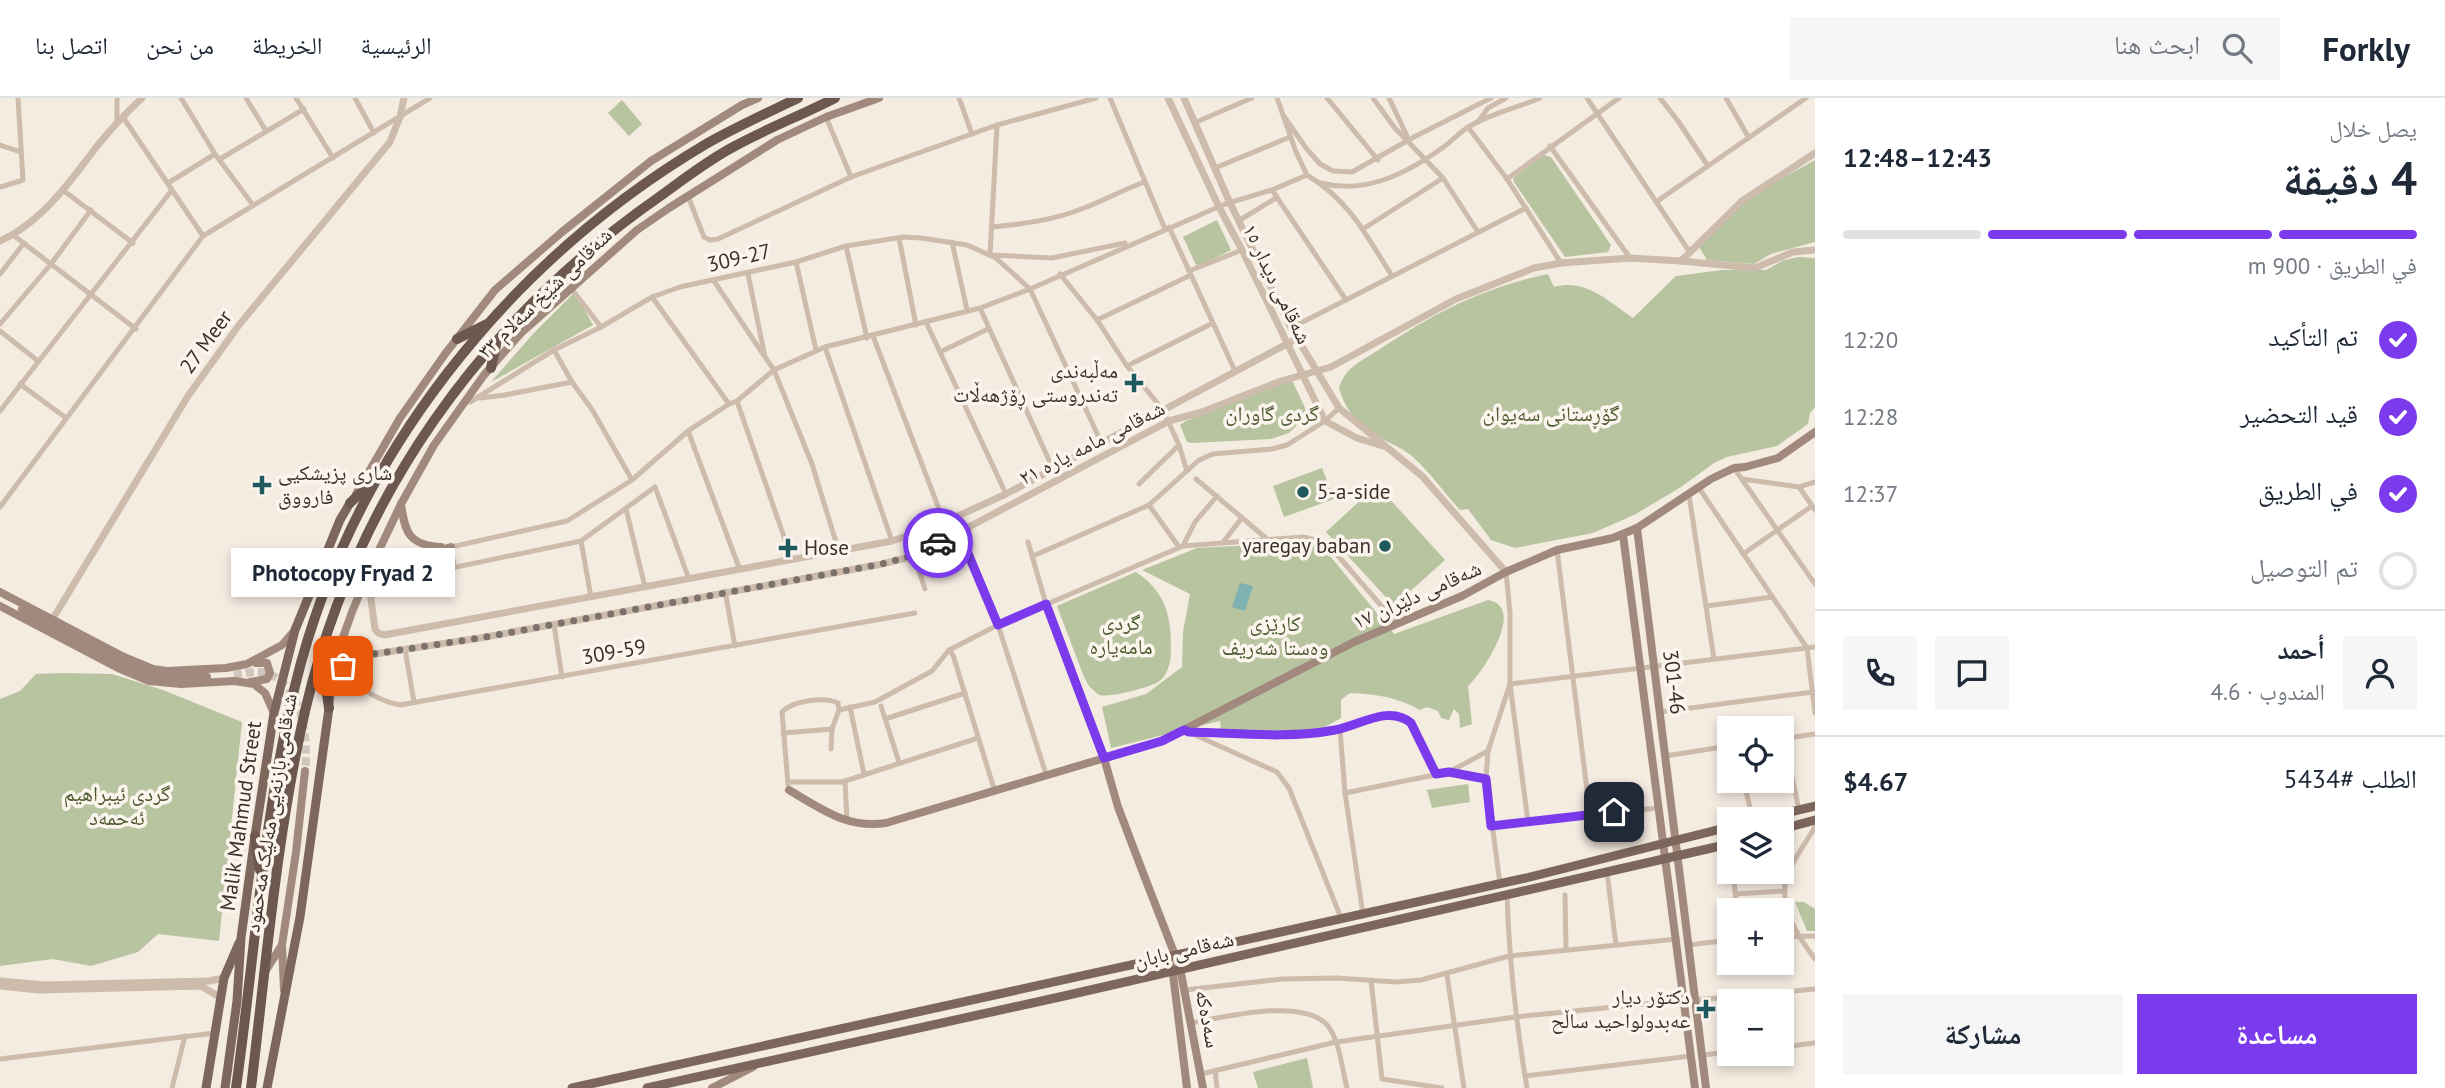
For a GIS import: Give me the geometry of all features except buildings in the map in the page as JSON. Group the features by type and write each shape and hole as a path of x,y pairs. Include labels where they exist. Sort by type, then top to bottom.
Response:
{"highway":[{"name":"شەقامی بازنەیی مەلیک مەحمود","path":"236,1088 279,760 296,683 338,559 396,445 427,399 491,322 556,255 664,171 736,128 798,98"},
{"name":"شەقامی بازنەیی مەلیک مەحمود","path":"251,1088 276,876 305,711 322,653 353,567 398,474 427,428 524,309 608,233 734,146 835,98"},
{"path":"664,171 664,182 675,186"},
{"path":"642,187 649,187 654,191 654,200"},
{"path":"457,339 491,322"},
{"path":"491,368 497,340"},
{"path":"350,503 380,475"},
{"path":"322,653 329,708"},
{"path":"255,836 262,882"}],"main road":[{"path":"350,503 400,418 495,289 651,161 758,98"},
{"name":"شەقامی شێخ سەلام ٣٣","path":"329,708 336,657 369,571 401,504 434,445 491,368 522,333 637,230 688,196 777,140 826,117 879,98"},
{"name":"شەقامی دلێران ١٧","path":"788,786 847,822 870,826 995,792 1046,774 1162,741 1186,731 1354,642 1462,596 1506,572 1557,550 1623,535 1734,468 1778,458 1815,432"},
{"name":"Malik Mahmud Street","path":"225,1088 255,836 274,713 295,629 340,520 350,503"},
{"path":"401,504 406,529 414,540 426,546 451,547"},
{"name":"301-46","path":"1637,528 1706,1088"},
{"name":"301-46","path":"1623,535 1695,1088"},
{"path":"369,571 451,547"},
{"path":"0,592 153,669 193,671 267,663 270,673 267,679 262,681 247,682 181,684 149,681 118,668 0,606"},
{"path":"0,592 25,612 55,629 117,661 153,675 201,678 234,675"},
{"name":"سەدەکە","path":"1046,604 1104,758 1118,807 1173,956 1187,1088"},
{"path":"247,664 282,645 295,629"},
{"path":"247,682 265,693 274,713"},
{"path":"267,1088 300,917 329,708"},
{"path":"285,1000 282,944 305,771"},
{"path":"1794,811 1815,806"},
{"path":"1794,826 1815,820"},
{"path":"572,1088 1500,884 1717,830"},
{"name":"شەقامی بابان","path":"648,1088 1717,847"},
{"path":"206,1088 224,978 242,938"},
{"path":"266,970 282,944"},
{"name":"سەدەکە","path":"1176,969 1185,990 1203,1088"},
{"path":"916,1011 914,1021 919,1028"},
{"path":"884,1018 892,1024 889,1035"},
{"path":"712,1088 755,1065"}],"street":[{"path":"0,187 23,180 18,98"},
{"path":"117,98 117,124"},
{"path":"0,241 13,235 64,191 117,124 142,98"},
{"path":"181,98 253,205"},
{"path":"246,98 266,131"},
{"path":"296,98 333,158"},
{"path":"355,98 374,133"},
{"name":"27 Meer","path":"52,620 188,396 239,325 390,142 404,98"},
{"path":"0,506 203,236 430,98"},
{"path":"960,98 972,134"},
{"path":"688,196 704,237 710,240 718,239 851,177 997,125 1097,98"},
{"path":"1110,98 1167,228 1235,371"},
{"name":"شەقامی دیدار ١٥","path":"1168,98 1225,204 1240,220 1297,338 1339,408 1422,476 1506,572"},
{"name":"شەقامی دیدار ١٥","path":"1184,98 1215,169 1242,250 1325,421 1357,438 1389,449"},
{"path":"1194,123 1252,98"},
{"path":"1277,98 1307,175 1321,183 1347,206 1392,276"},
{"path":"1327,98 1378,160"},
{"path":"1373,98 1394,127 1443,178 1478,232"},
{"path":"1389,98 1408,140"},
{"path":"1283,115 1320,164 1333,171 1352,172 1491,98"},
{"path":"1478,122 1488,108 1506,98"},
{"path":"1513,106 1522,98"},
{"path":"1321,183 1354,187 1384,181 1426,158 1468,127 1513,106 1540,98"},
{"path":"1587,98 1689,251"},
{"path":"1507,178 1619,98"},
{"path":"1660,98 1708,166"},
{"path":"1726,98 1749,138"},
{"path":"1656,202 1806,98"},
{"path":"167,183 304,109"},
{"path":"123,117 203,236"},
{"path":"826,117 851,177"},
{"path":"997,125 990,255 1052,258 1139,240"},
{"path":"1468,127 1507,178 1561,263"},
{"path":"1215,169 1290,137"},
{"path":"0,145 21,152"},
{"path":"1550,146 1630,258"},
{"path":"1681,261 1758,188 1815,153"},
{"path":"454,566 451,547 568,522 632,480 688,431 737,401 774,370 816,350 980,308 1225,204 1272,190 1307,175"},
{"path":"1363,229 1443,178"},
{"path":"992,226 1038,222 1061,216 1146,182"},
{"path":"0,411 172,190"},
{"path":"1272,190 1346,300"},
{"path":"64,191 132,243"},
{"path":"1240,220 1276,198"},
{"path":"1292,328 1526,208"},
{"path":"0,324 51,264 91,210"},
{"path":"13,235 135,329"},
{"path":"899,237 916,324"},
{"name":"309-27","path":"466,401 470,402 554,350 601,327 652,297 680,287 796,262 846,246 899,237 952,242 990,255 1017,275 1030,289"},
{"path":"952,242 967,310"},
{"path":"0,274 24,243"},
{"path":"846,246 870,337 944,523"},
{"path":"1097,320 1242,250"},
{"name":"شەقامی مامە یارە ٢١","path":"336,657 353,657 554,625 882,564 914,555 1169,421 1331,366 1456,299 1534,268 1561,263 1630,258 1755,268 1793,252 1815,250"},
{"path":"796,262 816,350"},
{"path":"748,274 765,357"},
{"path":"1060,274 1097,320 1127,366 1163,410 1187,471"},
{"path":"714,281 774,370 812,464 839,552"},
{"path":"571,288 601,327"},
{"path":"1030,289 1102,443"},
{"path":"652,297 729,404"},
{"path":"980,308 1053,469"},
{"path":"926,321 1006,494"},
{"path":"1127,366 1213,323"},
{"path":"940,352 988,329"},
{"path":"0,331 38,361"},
{"name":"شەقامی مامە یارە ٢١","path":"365,586 375,629 384,635 892,541 944,523 1006,494 1297,338"},
{"path":"825,347 892,541"},
{"path":"554,350 632,480"},
{"path":"477,398 505,396 572,382"},
{"path":"20,384 66,418"},
{"path":"737,401 792,561"},
{"path":"1033,556 1149,505 1194,462 1213,454 1287,446 1325,421 1339,408"},
{"path":"688,431 740,570"},
{"path":"1139,484 1179,445"},
{"path":"1734,468 1815,584"},
{"path":"1196,479 1266,538"},
{"path":"1742,479 1799,487 1815,482"},
{"path":"365,586 581,541 654,487 689,579"},
{"path":"1743,554 1813,508 1799,487"},
{"path":"1699,488 1807,648 1815,713"},
{"path":"1689,495 1714,659"},
{"path":"1181,547 1195,522 1217,496"},
{"path":"1149,505 1181,547"},
{"path":"626,509 645,587"},
{"path":"1223,542 1241,519"},
{"path":"959,532 998,625 1046,774"},
{"path":"978,738 845,781 788,786 782,712 792,705 826,700 838,707 875,702 932,671 949,650 998,625 1181,547 1266,538 1314,538 1327,544 1397,624"},
{"path":"581,541 592,597"},
{"path":"1028,542 1046,604"},
{"path":"1557,550 1590,814"},
{"path":"914,555 925,589"},
{"path":"1506,572 1510,613 1510,684 1528,821"},
{"path":"725,592 735,646"},
{"path":"1707,606 1772,597"},
{"name":"309-59","path":"336,657 358,684 374,697 382,702 400,705 915,613"},
{"path":"554,625 562,677"},
{"path":"1510,684 1815,647"},
{"path":"405,649 415,702"},
{"path":"949,650 953,655 995,792"},
{"path":"1500,884 1486,779 1488,751 1510,684"},
{"path":"1660,712 1814,691"},
{"path":"885,719 965,693"},
{"path":"881,706 899,762"},
{"path":"831,749 832,729 838,707"},
{"path":"850,707 864,774"},
{"path":"1186,731 1312,734 1390,715 1405,717 1411,723 1436,774"},
{"path":"783,733 832,729"},
{"path":"1340,729 1345,793 1363,914"},
{"path":"1186,731 1277,772 1289,788 1341,918"},
{"path":"1794,737 1815,734"},
{"path":"1665,756 1717,748"},
{"path":"1449,772 1488,751"},
{"path":"1345,793 1449,772 1486,779"},
{"path":"845,781 847,822"},
{"path":"1794,791 1798,810"},
{"path":"1491,826 1660,808"},
{"path":"1815,827 1786,878 1785,891 1789,914 1798,937 1815,959"},
{"path":"1607,872 1616,945"},
{"path":"1734,884 1736,898"},
{"path":"1735,894 1785,891"},
{"path":"1507,894 1515,1017 1527,1088"},
{"path":"1565,895 1566,950"},
{"path":"1794,937 1815,936"},
{"path":"1185,990 1282,979 1409,981 1447,975 1509,956 1677,939"},
{"path":"1689,945 1717,942"},
{"path":"1447,975 1464,1088"},
{"path":"0,984 209,981 224,978"},
{"path":"1371,980 1382,1079 1442,1088"},
{"path":"0,984 38,990 201,986 221,998"},
{"path":"1695,1000 1815,989"},
{"path":"1201,1074 1336,1042 1515,1017 1684,1000"},
{"path":"1192,1023 1271,1010 1291,1011 1314,1017 1327,1025 1336,1042 1347,1088"},
{"path":"0,1059 215,1033"},
{"path":"172,1088 185,1036"},
{"path":"1794,1045 1815,1043"},
{"path":"1702,1055 1717,1053"},
{"path":"1525,1076 1691,1056"},
{"path":"1215,1070 1217,1088"}],"green space":[{"path":"622,100 642,124 629,136 608,113"},
{"path":"1544,155 1551,157 1611,245 1608,252 1565,257 1514,182 1513,178"},
{"path":"1815,160 1815,242 1771,254 1754,264 1707,260 1699,247 1752,195"},
{"path":"1217,220 1231,250 1197,267 1183,237"},
{"name":"گۆڕستانی سەیوان","path":"1815,258 1815,407 1810,413 1808,424 1777,446 1727,457 1714,463 1681,487 1634,515 1593,533 1515,548 1491,540 1468,509 1460,510 1413,457 1362,425 1345,404 1339,388 1355,365 1460,303 1502,286 1548,274 1554,287 1565,285 1586,288 1633,318 1676,276 1722,270 1766,270 1784,260"},
{"path":"575,292 593,325 491,382 533,334"},
{"name":"گردی گاوران","path":"1292,380 1305,408 1305,417 1289,433 1271,439 1187,442 1180,425 1186,421"},
{"name":"5-a-side","path":"1322,468 1334,499 1284,517 1273,486"},
{"name":"yaregay baban","path":"1377,485 1445,560 1394,606 1326,532"},
{"name":"کارێزی وەستا شەریف","path":"1312,543 1326,551 1394,634 1488,600 1499,605 1503,614 1503,626 1498,640 1483,668 1468,686 1472,724 1460,728 1459,714 1454,709 1449,720 1441,718 1438,711 1427,707 1420,710 1386,697 1350,693 1341,700 1341,718 1321,729 1297,732 1221,730 1220,721 1111,748 1102,707 1146,694 1182,667 1183,632 1190,594 1142,570 1197,548"},
{"name":"گردی مامەیارە","path":"1136,572 1154,588 1168,614 1171,656 1168,668 1162,679 1152,685 1107,696 1099,695 1084,677 1057,606"},
{"name":"گردی ئیبراھیم ئەحمەد","path":"36,674 112,674 163,690 242,722 219,941 158,934 138,952 91,966 53,959 0,966 0,699 20,691"},
{"path":"1468,784 1470,802 1432,808 1427,790"},
{"path":"1795,902 1804,902 1815,909 1815,931 1807,931"},
{"path":"1307,1058 1313,1088 1258,1088 1253,1072"}],"water":[{"path":"1240,583 1253,586 1245,611 1232,607"}],"tunnel":[{"path":"234,675 262,672 275,677 286,686 294,698 304,728 305,771"}],"way so far":[{"path":"343,666 336,657 440,645 882,564 914,555 938,543"}],"place":[{"name":"مەڵبەندی تەندروستی ڕۆژهەڵات","path":"1134,383"},
{"name":"شاری پزیشکیی فارووق","path":"262,485"},
{"name":"5-a-side","path":"1303,492"},
{"name":"yaregay baban","path":"1385,546"},
{"name":"Hose","path":"788,548"},
{"name":"Photocopy Fryad 2","path":"343,666"},
{"name":"دکتۆر دیار عەبدولواحید ساڵح","path":"1706,1009"}],"route":[{"path":"938,543 959,532 998,625 1046,604 1104,758 1162,741 1184,730 1312,734 1390,715 1405,717 1411,723 1436,774 1449,772 1486,779 1491,826 1614,812"}]}
